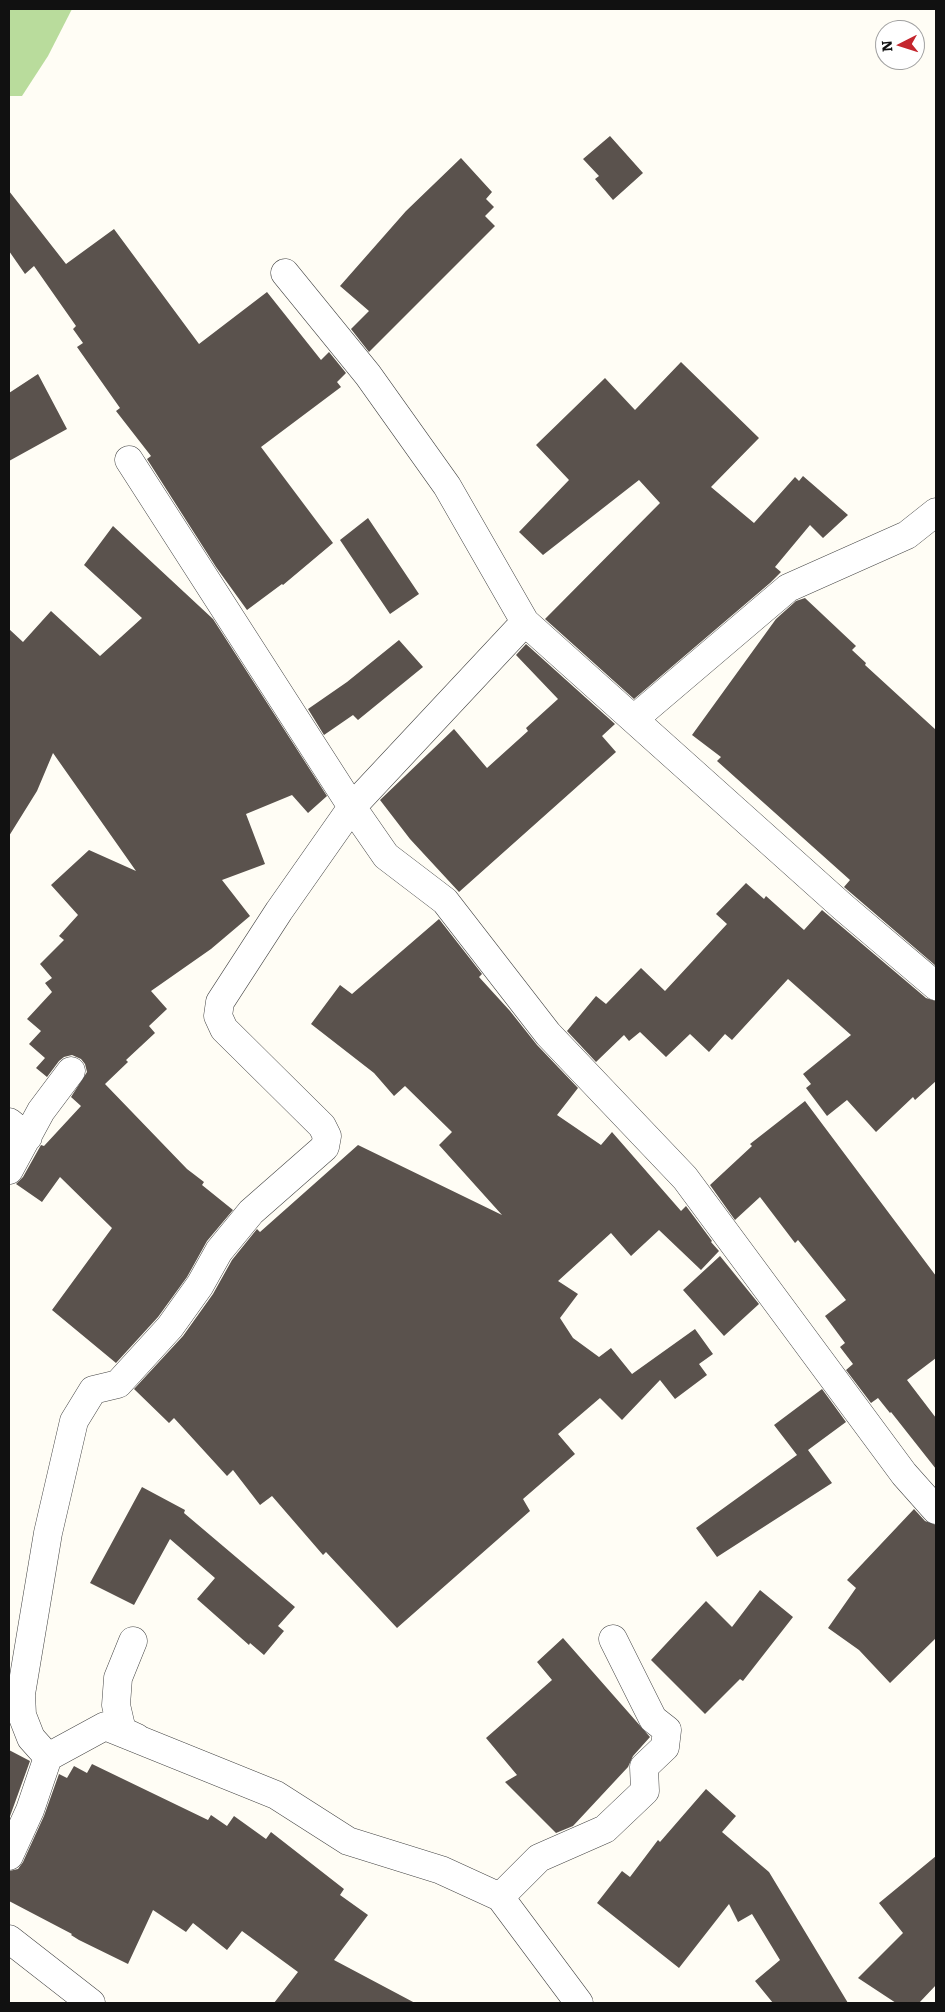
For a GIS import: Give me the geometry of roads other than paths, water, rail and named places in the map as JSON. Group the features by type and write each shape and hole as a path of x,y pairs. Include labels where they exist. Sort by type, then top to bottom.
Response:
{"street":[{"path":"285,273 368,376 447,486 525,622 843,907 936,986"},
{"path":"128,460 352,807 386,856 446,901 548,1034 685,1178 904,1474 936,1510"},
{"path":"634,719 788,588 907,535 936,512"},
{"path":"48,1757 31,1738 22,1715 22,1694 48,1533 74,1421 93,1390 118,1384 170,1327 200,1285 219,1251 251,1212 324,1146 326,1136 322,1126 224,1029 218,1016 220,1002 352,807 525,622"},
{"path":"9,1170 18,1130 41,1110 71,1071"},
{"path":"500,1897 539,1858 605,1829 645,1791 644,1767 665,1747 667,1730 653,1719 612,1639"},
{"path":"134,1642 118,1678 116,1705 122,1731 196,1763"},
{"path":"9,1856 30,1810 48,1757 105,1726 276,1795 348,1841 441,1870 500,1897 580,2003"},
{"path":"9,1939 91,2003"}]}
